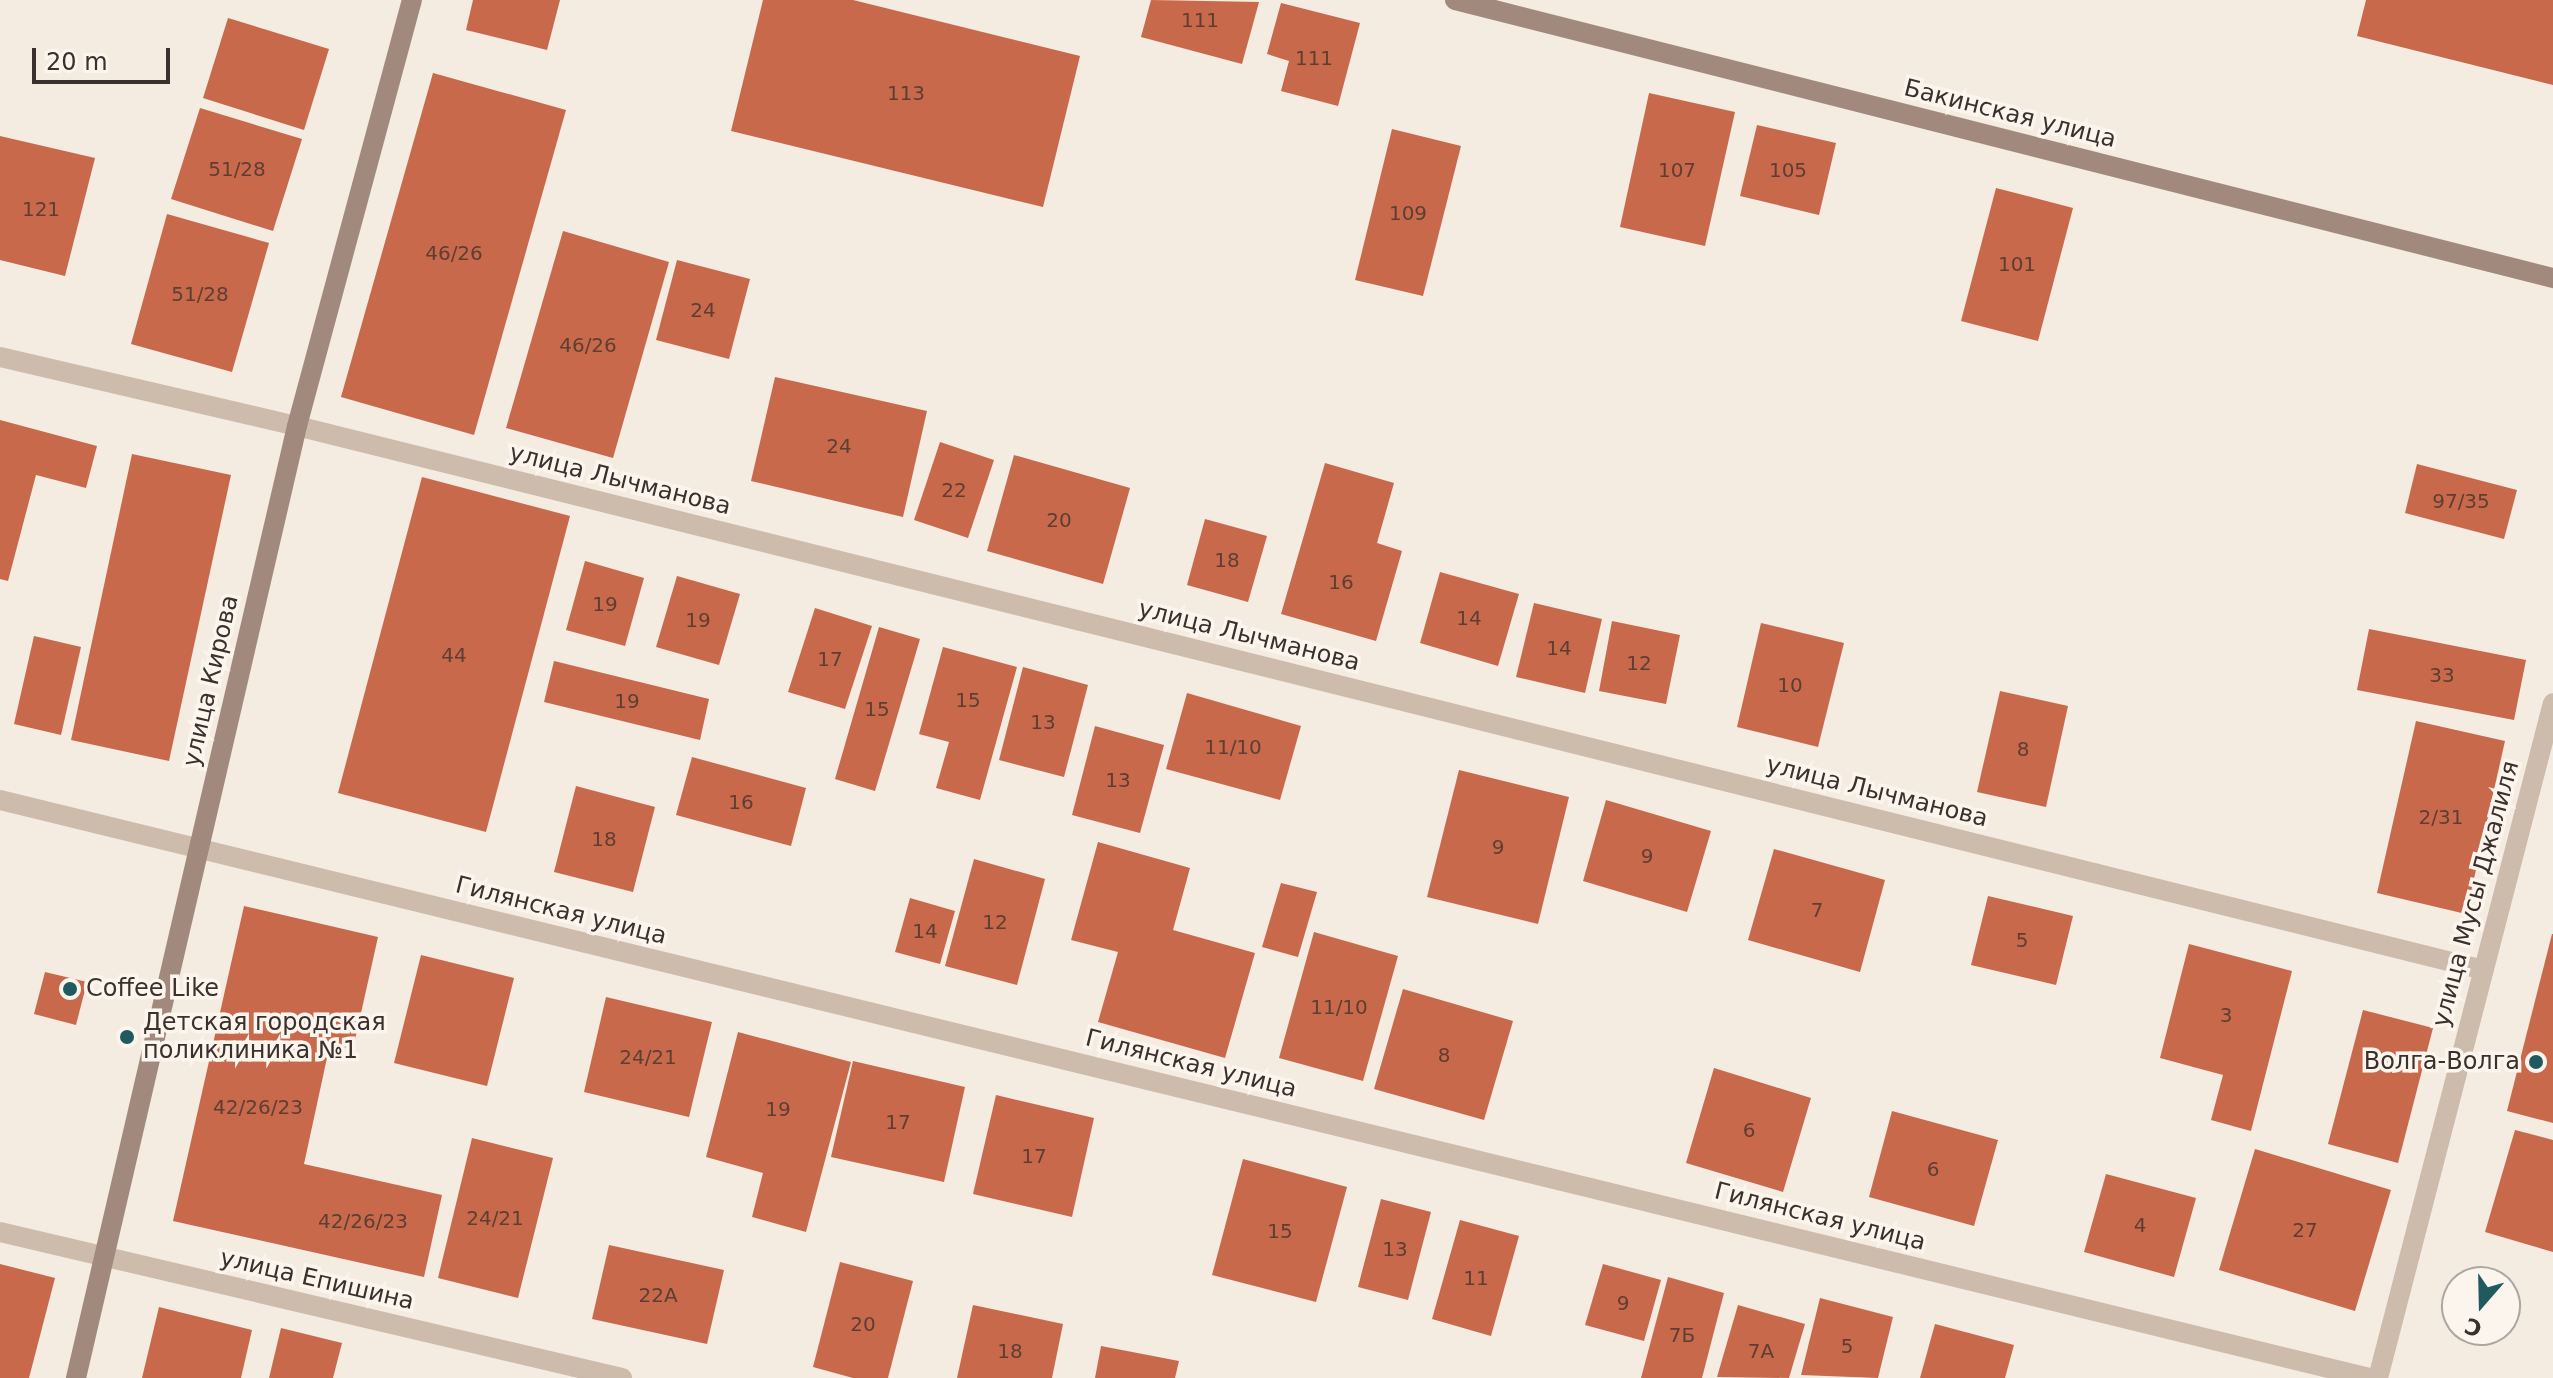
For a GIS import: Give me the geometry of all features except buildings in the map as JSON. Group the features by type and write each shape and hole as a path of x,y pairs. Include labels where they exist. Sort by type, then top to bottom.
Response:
{"main road":[{"name":"улица Кирова","path":"76,1378 297,426 412,0"},
{"name":"Бакинская улица","path":"1455,0 2553,278"}],"street":[{"name":"улица Лычманова","path":"0,357 297,426 2483,970"},
{"name":"улица Мусы Джалиля","path":"2378,1378 2553,703"},
{"name":"Гилянская улица","path":"0,800 2370,1378"},
{"name":"улица Епишина","path":"0,1232 622,1378"}],"place":[{"name":"Coffee Like","path":"70,989"},
{"name":"Детская городская поликлиника №1","path":"127,1037"},
{"name":"Волга-Волга","path":"2536,1062"}]}
